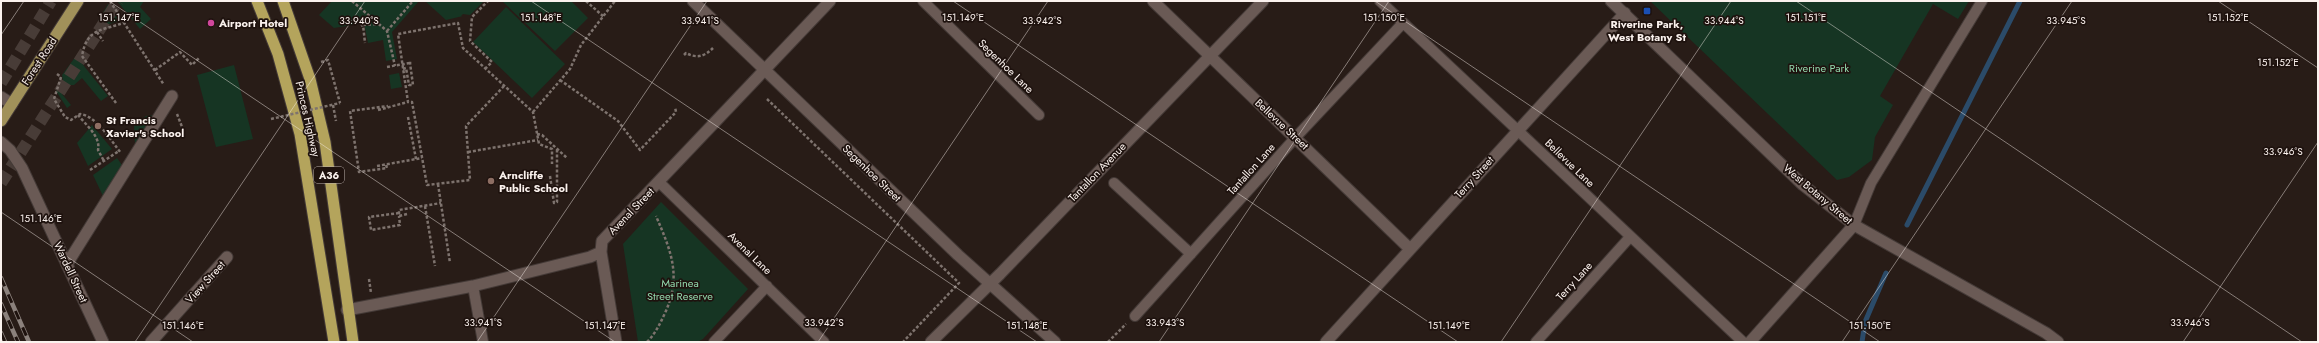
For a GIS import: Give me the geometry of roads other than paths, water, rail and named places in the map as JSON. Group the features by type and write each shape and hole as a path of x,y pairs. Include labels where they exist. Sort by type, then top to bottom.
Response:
{"highway":[{"name":"Princes Highway","path":"257,1 278,54 300,134 334,342"},
{"name":"Princes Highway","path":"283,1 310,79 325,142 347,310 353,342"}],"main road":[{"name":"Forest Road","path":"1,121 78,1"}],"street":[{"name":"Segenhoe Street","path":"693,1 958,255 1055,342"},
{"name":"Avenal Street","path":"601,252 602,241 830,1"},
{"name":"Bellevue Street","path":"1153,1 1410,248"},
{"name":"Tantallon Avenue","path":"931,342 990,283 1262,1"},
{"name":"West Botany Street","path":"1612,1 1803,185 1854,225 2046,333 2058,342"},
{"name":"Terry Street","path":"1326,342 1624,14"},
{"path":"67,264 130,164 169,92"},
{"path":"1,97 12,104"},
{"name":"Wardell Street","path":"1,142 10,150 22,168 104,342"},
{"path":"1750,342 1854,225"},
{"path":"347,310 473,286 590,257 601,252 616,342"},
{"name":"View Street","path":"151,342 227,257"}],"lane":[{"name":"Segenhoe Lane","path":"923,1 1039,115"},
{"name":"Bellevue Lane","path":"1380,1 1743,342"},
{"path":"1854,225 1871,183 1982,1"},
{"name":"Tantallon Lane","path":"1135,316 1296,137 1403,23"},
{"name":"Avenal Lane","path":"659,182 824,342"},
{"path":"1114,183 1191,254"},
{"name":"Terry Lane","path":"1536,342 1630,237"},
{"path":"473,286 483,342"},
{"path":"714,342 767,286"}],"waterway":[{"path":"1907,225 2020,1"},
{"path":"1862,342 1865,322 1886,273"}],"tunnel":[{"path":"1,83 51,1"},
{"path":"1,183 118,1"}],"railway":[{"path":"1,278 29,342"},
{"path":"1,304 18,342"},
{"path":"1,333 5,342"}],"place":[{"name":"Riverine Park, West Botany St","path":"1647,11"},
{"name":"Airport Hotel","path":"211,23"},
{"name":"St Francis Xavier's School","path":"98,126"},
{"name":"Arncliffe Public School","path":"491,181"}],"park label":[{"name":"Riverine Park","path":"1819,68"},
{"name":"Marinea Street Reserve","path":"680,289"}]}
